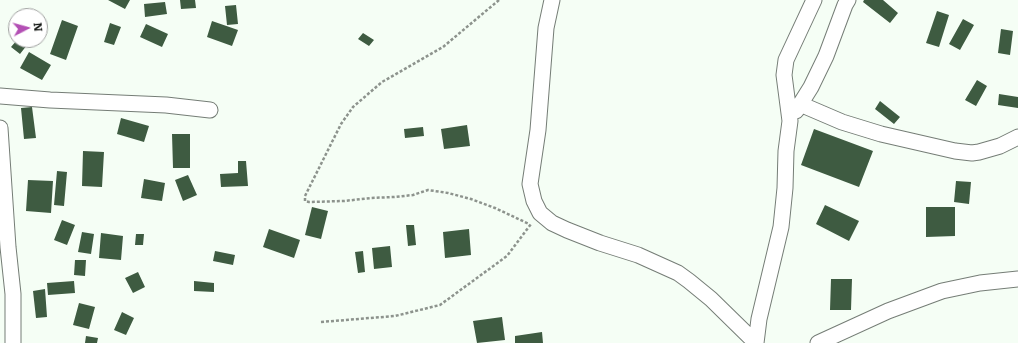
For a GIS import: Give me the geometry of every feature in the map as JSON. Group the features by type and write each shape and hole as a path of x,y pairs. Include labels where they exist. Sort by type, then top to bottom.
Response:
{"street":[{"path":"552,0 546,28 538,130 530,184 536,219 552,223 600,243 638,255 678,273 711,299 756,343"},
{"path":"756,343 759,319 782,227 786,151 790,121 784,75 786,60 814,0"},
{"path":"790,121 826,56 848,0"},
{"path":"0,96 50,100 166,105 210,110"},
{"path":"800,104 842,122 881,134 955,151 972,153 979,152 1000,146 1018,137"},
{"path":"0,128 8,247 13,294 13,343"},
{"path":"818,343 888,311 942,291 980,283 1018,279"}],"path":[{"path":"321,322 395,316 440,305 507,256 536,219 495,208 471,199 428,190 413,195 394,197 344,201 305,201 305,196 341,124 353,107 382,82 443,47 499,0"}],"building":[{"path":"108,0 130,0 125,9"},
{"path":"180,0 195,0 196,8 181,9"},
{"path":"864,0 883,0 898,13 890,23 863,2"},
{"path":"165,2 167,14 145,17 144,4"},
{"path":"236,5 238,24 227,25 225,6"},
{"path":"937,11 949,15 939,47 926,43"},
{"path":"963,19 974,25 960,50 949,44"},
{"path":"62,20 78,26 66,60 50,54"},
{"path":"212,21 238,30 232,46 207,37"},
{"path":"110,23 121,27 114,45 104,42"},
{"path":"146,24 168,34 162,47 140,37"},
{"path":"1001,29 1013,31 1010,55 998,53"},
{"path":"363,33 374,40 369,46 358,39"},
{"path":"12,48 25,48 20,54"},
{"path":"29,52 51,65 42,80 20,68"},
{"path":"977,80 987,86 976,106 965,100"},
{"path":"999,94 1018,97 1018,108 998,105"},
{"path":"880,101 900,117 894,124 875,109"},
{"path":"32,107 36,138 24,139 21,108"},
{"path":"121,118 149,126 144,142 117,134"},
{"path":"467,125 470,146 444,149 441,129"},
{"path":"423,127 424,136 405,138 404,129"},
{"path":"814,129 873,151 859,187 801,165"},
{"path":"172,134 190,134 190,168 173,168"},
{"path":"83,151 104,152 102,187 82,186"},
{"path":"238,161 246,161 248,186 221,187 220,174 238,173"},
{"path":"57,171 67,172 64,206 54,205"},
{"path":"188,175 197,195 183,201 175,180"},
{"path":"144,179 165,183 162,201 141,198"},
{"path":"28,180 53,181 51,213 26,211"},
{"path":"956,181 971,182 969,204 954,202"},
{"path":"825,205 859,221 849,241 816,224"},
{"path":"312,207 328,211 321,239 305,235"},
{"path":"926,207 955,207 955,236 926,237"},
{"path":"62,220 75,225 67,245 54,240"},
{"path":"406,225 414,225 416,245 408,246"},
{"path":"269,229 300,240 294,258 263,247"},
{"path":"469,229 471,255 445,258 443,232"},
{"path":"82,232 94,234 91,254 78,252"},
{"path":"101,233 123,236 121,260 99,258"},
{"path":"136,234 144,234 143,245 135,245"},
{"path":"390,246 392,267 374,269 372,248"},
{"path":"215,251 235,255 233,265 213,261"},
{"path":"363,251 365,272 358,273 355,252"},
{"path":"75,260 86,260 85,276 74,275"},
{"path":"138,272 145,287 133,293 125,278"},
{"path":"831,279 852,279 851,310 830,310"},
{"path":"74,281 75,293 48,295 47,283"},
{"path":"194,281 214,283 214,292 194,291"},
{"path":"45,289 47,317 36,318 33,291"},
{"path":"79,303 95,307 89,329 73,325"},
{"path":"122,312 134,318 126,335 114,330"},
{"path":"502,317 505,340 477,343 473,321"},
{"path":"542,332 543,343 515,343 515,336"},
{"path":"86,336 98,338 97,343 85,343"}]}
